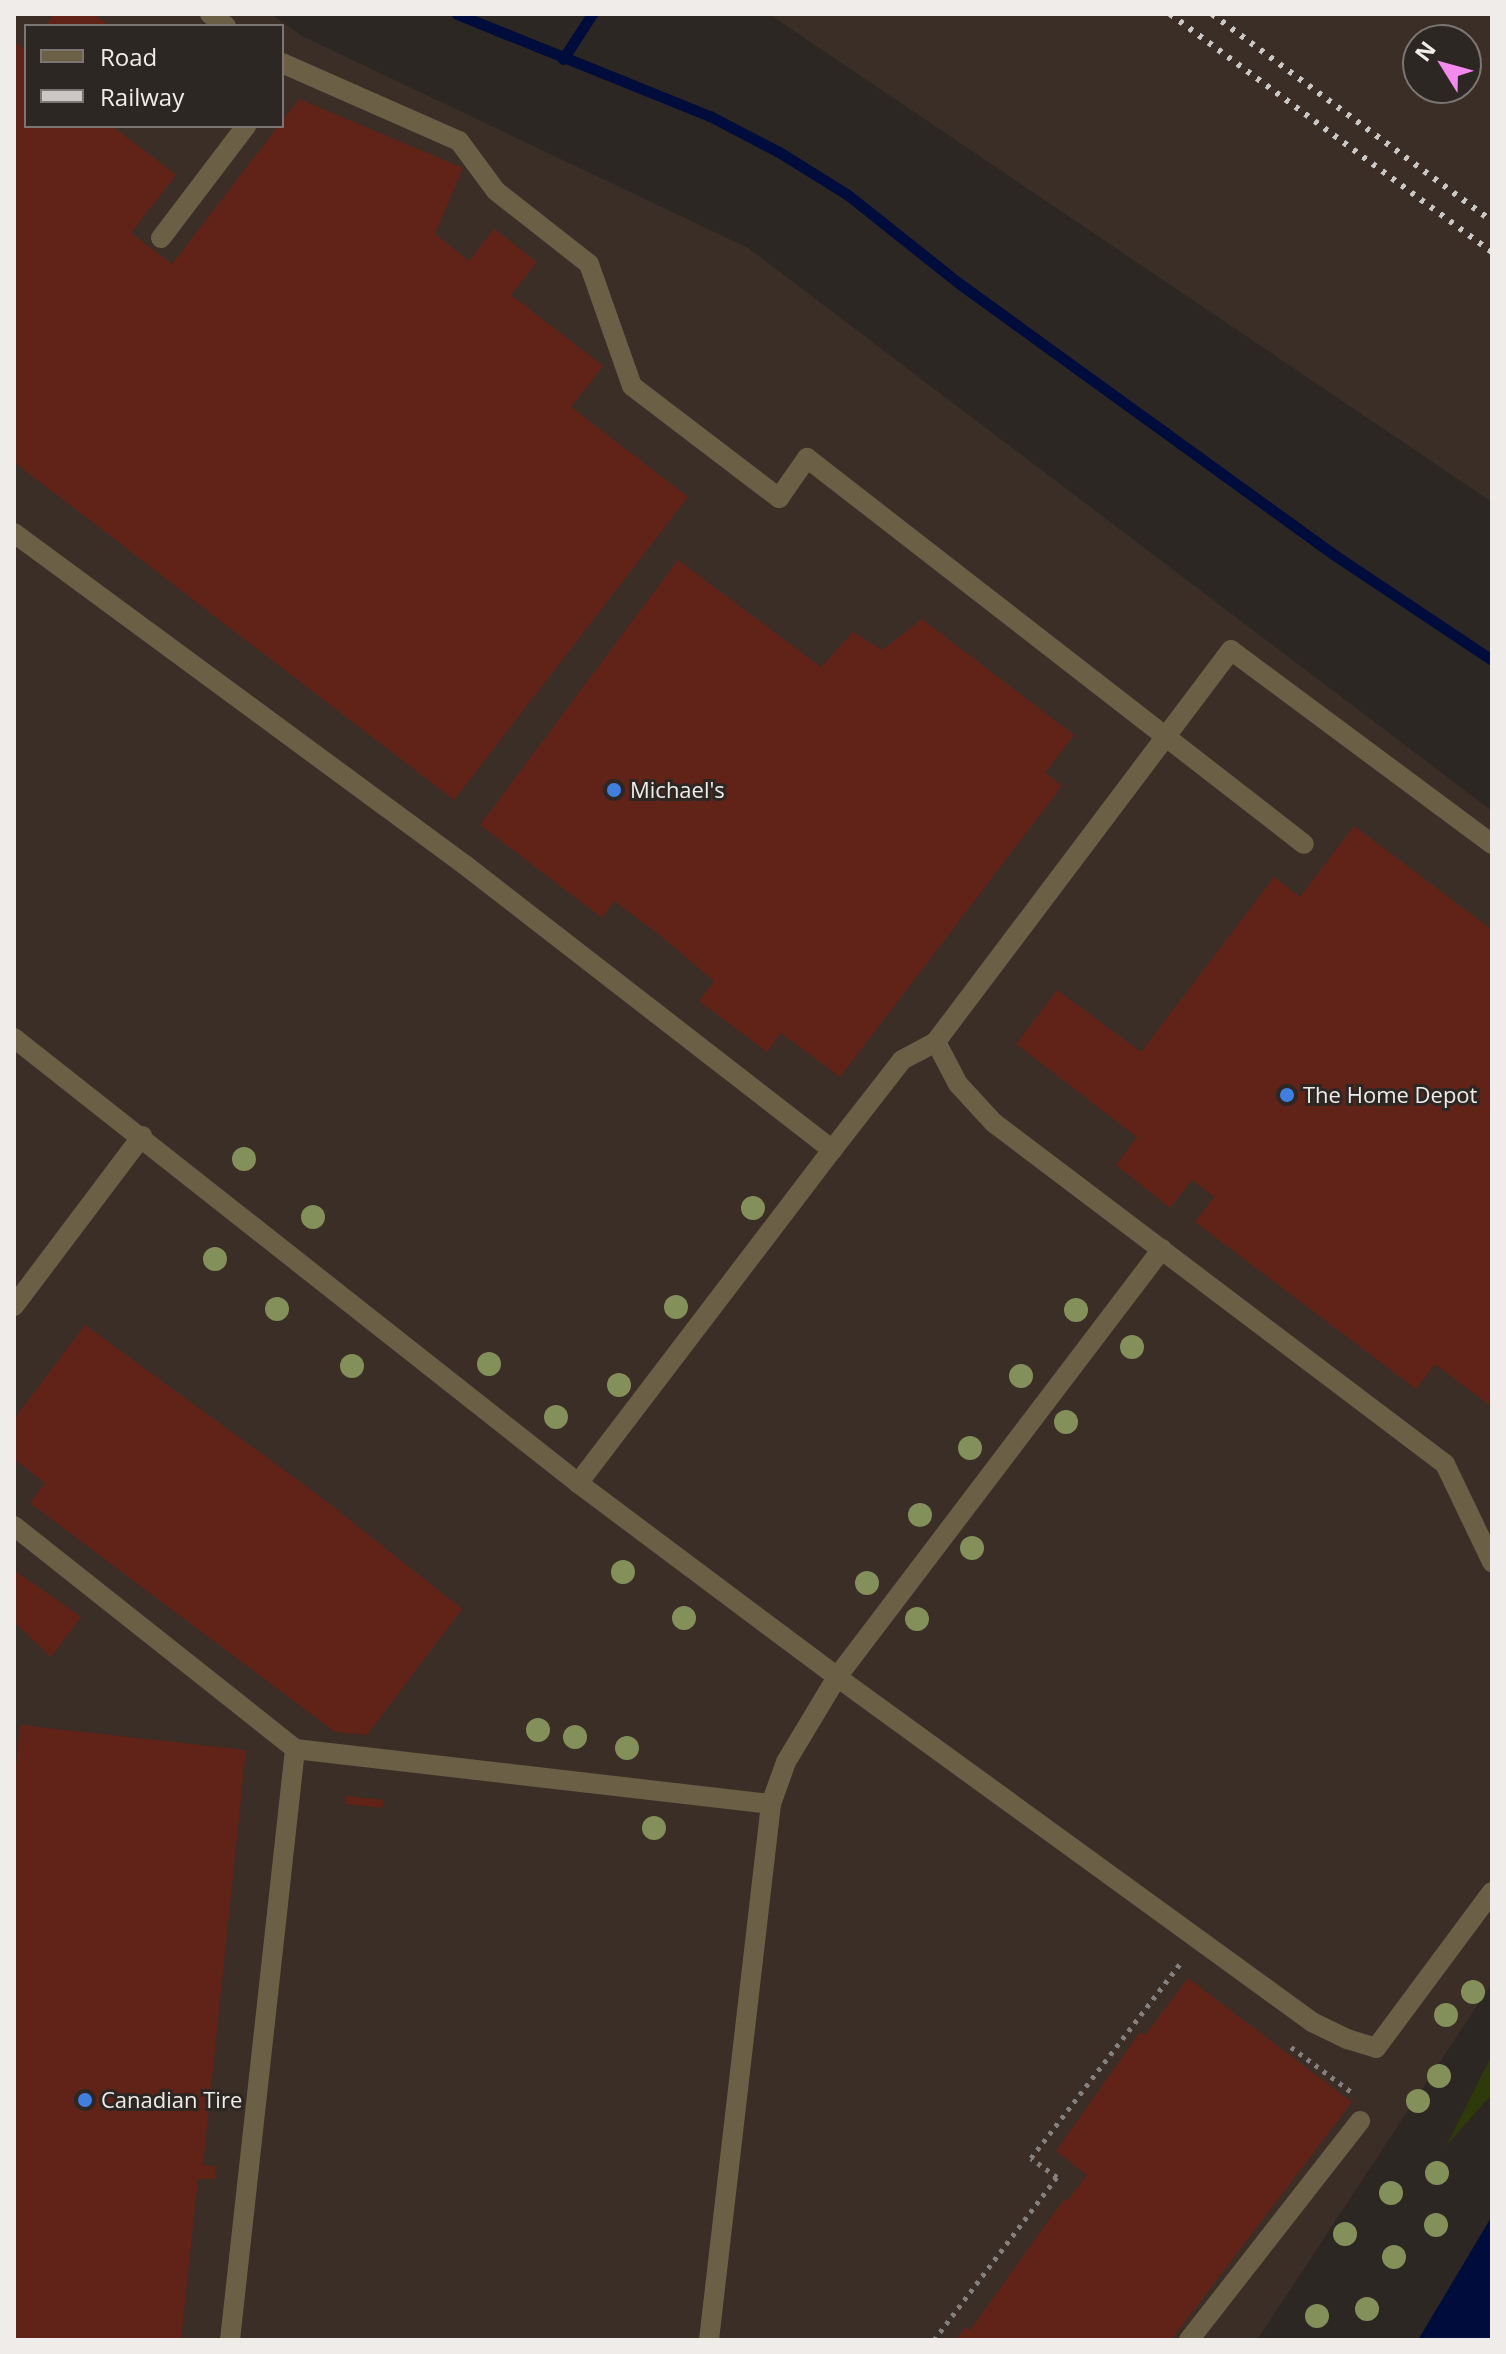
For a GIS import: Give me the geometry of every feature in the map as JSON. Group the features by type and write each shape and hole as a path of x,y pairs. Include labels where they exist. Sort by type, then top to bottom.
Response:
{"street":[{"path":"285,70 459,141 496,191 589,264 632,386 779,498 807,458 1304,844"},
{"path":"161,238 244,128"},
{"path":"14,533 465,865 832,1150"},
{"path":"578,1483 902,1060 936,1042 1231,650 1492,844"},
{"path":"14,1038 578,1483 837,1677 1312,2022 1347,2039 1376,2048 1492,1892"},
{"path":"936,1042 958,1084 994,1123 1445,1464 1492,1562"},
{"path":"14,1306 142,1136"},
{"path":"709,2340 771,1804 786,1762 837,1677 1162,1249"},
{"path":"14,1526 295,1749 771,1804"},
{"path":"230,2340 295,1749"},
{"path":"1189,2340 1363,2112"}],"path":[{"path":"934,2340 1057,2177 1031,2158 1177,1963 1190,1972"},
{"path":"1278,2037 1363,2112"}],"shaded area":[{"path":"14,14 271,14 302,36 748,248 1492,811 1492,1983 1257,2340 14,2340"},
{"path":"769,14 1492,14 1492,502"},
{"path":"1492,2216 1492,2340 1418,2340"}],"green space":[{"path":"1492,2055 1492,2094 1446,2146"}],"building":[{"path":"54,14 94,14 107,24 46,24"},
{"path":"14,41 24,48 24,128 115,128 176,175 131,233 172,264 277,128 284,128 284,118 299,99 463,168 435,234 469,261 494,229 537,262 511,295 603,366 571,407 688,497 454,800 14,462"},
{"path":"678,560 821,667 853,632 882,650 922,619 1074,735 1045,773 1062,786 840,1077 781,1033 767,1052 699,1001 714,981 657,933 614,901 602,918 480,825"},
{"name":"The Home Depot","path":"1354,826 1492,930 1492,1407 1435,1364 1416,1389 1195,1222 1214,1197 1192,1180 1170,1208 1116,1165 1137,1137 1016,1044 1057,990 1141,1052 1274,877 1300,897"},
{"path":"85,1325 322,1498 462,1609 367,1735 335,1732 30,1503 45,1483 14,1459 14,1419"},
{"path":"14,1570 81,1617 51,1657 14,1622"},
{"path":"20,1725 246,1750 203,2165 216,2166 215,2179 198,2179 181,2340 14,2340 14,1785"},
{"path":"346,1796 384,1800 382,1808 345,1804"},
{"path":"1188,1978 1352,2102 1171,2340 955,2340 966,2327 970,2330 1064,2199 1067,2201 1087,2175 1056,2151 1140,2032 1145,2035"}],"waterway":[{"path":"457,14 710,116 779,152 848,195 960,284 1336,556 1492,660"},
{"path":"563,59 592,14"}],"railway":[{"path":"1170,14 1492,252"},
{"path":"1212,14 1492,221"}],"place":[{"name":"Michael's","path":"614,790"},
{"name":"The Home Depot","path":"1287,1095"},
{"name":"Canadian Tire","path":"85,2100"}]}
